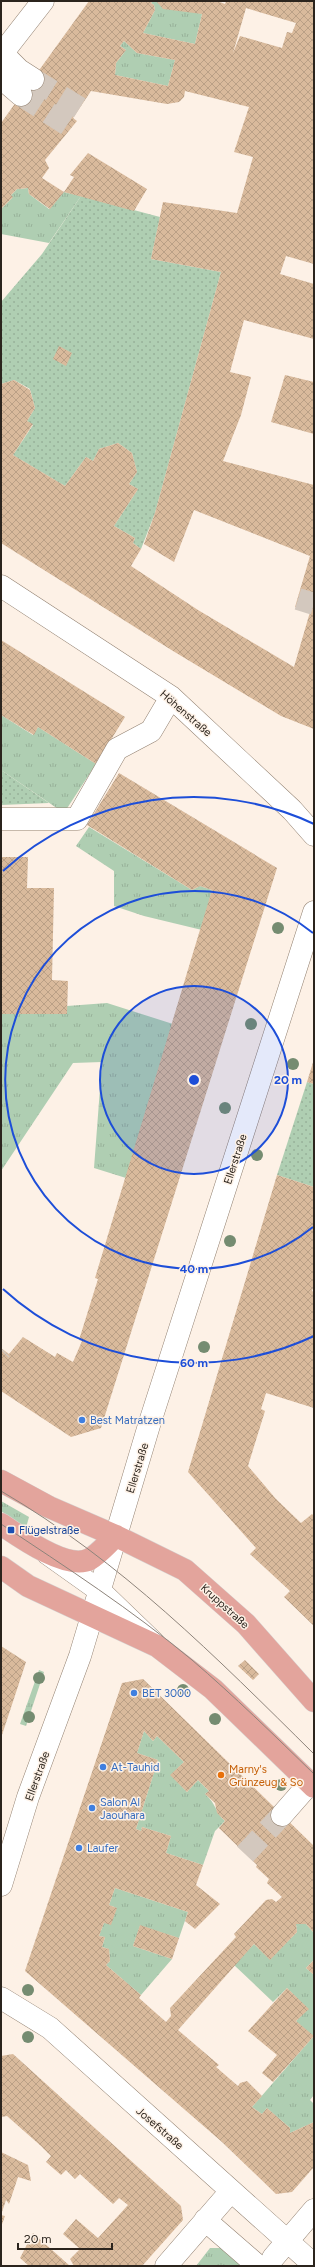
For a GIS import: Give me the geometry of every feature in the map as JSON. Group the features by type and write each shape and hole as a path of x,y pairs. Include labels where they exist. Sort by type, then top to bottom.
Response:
{"main road":[{"name":"Kruppstraße","path":"1,1481 49,1507 116,1536 185,1570 246,1624 313,1697"},
{"path":"1,1524 39,1548 72,1562 81,1562 90,1559 116,1536"},
{"path":"1,1567 28,1586 157,1646 213,1688 312,1785"}],"street":[{"path":"1,78 27,87 19,70 2,54 43,1"},
{"name":"Höhenstraße","path":"1,586 171,697 292,810 314,835"},
{"path":"1,818 77,818 117,749 151,731 171,697"},
{"name":"Ellerstraße","path":"1,1886 8,1839 28,1797 80,1656 152,1414 314,912"},
{"path":"39,1548 100,1591 157,1646"},
{"path":"282,1815 312,1785"},
{"name":"Josefstraße","path":"1,1998 50,2028 314,2265"},
{"path":"166,2266 231,2190"},
{"path":"205,2220 268,2264 314,2210"}],"green space":[{"path":"153,1 202,14 195,44 143,33 155,10 154,5 151,3"},
{"path":"124,41 137,53 175,60 168,86 115,75 116,63 126,50 120,46"},
{"path":"28,188 29,194 49,209 64,192 81,196 49,243 1,234 1,209 12,198 11,195 17,189"},
{"path":"81,196 160,217 151,259 221,272 155,513 141,549 133,543 135,538 114,526 138,489 129,484 137,472 132,453 118,443 99,449 93,461 86,457 65,486 13,455 33,425 27,421 35,408 30,389 14,380 1,384 1,302 42,254"},
{"path":"1,715 33,735 38,727 96,764 64,813 1,770"},
{"path":"1,770 49,803 1,805"},
{"path":"89,827 192,890 200,886 212,890 202,930 144,916 114,906 114,871 76,846"},
{"path":"107,1003 173,1024 126,1178 94,1168 102,1062 73,1063 1,1171 1,1014 67,1014 67,1006"},
{"path":"307,1082 314,1084 314,1187 277,1175"},
{"path":"1,1501 29,1517 26,1528 1,1511"},
{"path":"39,1670 44,1672 26,1726 20,1724"},
{"path":"144,1731 153,1741 157,1736 184,1762 171,1775 187,1792 198,1780 209,1791 205,1794 209,1797 225,1821 215,1831 203,1865 166,1853 171,1836 142,1827 141,1831 136,1829 158,1760 137,1753"},
{"path":"115,1888 188,1912 179,1938 140,1926 133,1946 172,1959 141,1995 106,1965 110,1961 109,1949 102,1947 105,1937 99,1936 104,1923 117,1908 109,1905"},
{"path":"296,1924 306,1924 314,1933 314,1960 306,1968 314,1975 314,2095 310,2100 314,2104 314,2122 290,2133 290,2128 267,2108 262,2114 252,2107 313,2037 296,2021 308,2009 287,1988 273,2002 234,1965 254,1944 270,1959 297,1932"},
{"path":"210,2248 222,2248 239,2263 240,2266 196,2266"}],"building":[{"path":"89,1 153,1 151,3 154,5 155,10 143,33 195,44 203,10 202,14 163,9 156,1 217,1 225,4 226,1 314,1 314,264 286,256 280,274 314,284 314,339 244,320 230,372 251,377 241,415 223,461 314,485 314,729 281,716 173,651 1,543 1,384 14,380 30,390 35,408 27,421 33,424 13,455 65,486 86,457 93,461 99,449 118,443 132,453 137,472 129,484 138,489 114,526 135,538 133,543 141,549 131,566 198,610 294,667 310,612 295,607 310,556 194,510 174,562 144,544 155,513 221,272 151,259 163,202 237,213 253,157 234,152 249,107 185,91 184,97 179,102 167,104 91,91 73,118 77,121 45,160 49,168 42,178 64,192 50,209 29,194 28,188 17,189 11,195 13,197 1,209 1,123","holes":["246,8 296,23 292,33 287,32 282,48 240,36 233,53","124,41 137,53 175,60 168,86 115,75 116,63 126,50 120,46"]},
{"path":"88,153 147,189 134,211 64,192 74,177 70,175"},
{"path":"59,346 72,353 66,366 53,359"},
{"path":"285,375 314,382 314,434 271,422"},
{"path":"1,640 125,717 96,764 38,727 34,735 1,715"},
{"path":"119,773 277,868 101,1428 71,1437 1,1391 1,1348 9,1354 23,1337 55,1357 57,1353 73,1362 82,1341 79,1340 98,1279 95,1278 212,890 200,886 192,890 87,825"},
{"path":"1,857 28,857 27,888 54,888 52,980 68,981 67,1014 1,1014"},
{"path":"314,1059 314,1084 307,1082"},
{"path":"277,1175 314,1187 314,1285 312,1291 314,1292 314,1408 266,1393 261,1409 265,1411 248,1466 276,1499 301,1523 312,1514 314,1516 314,1626 284,1597 290,1591 250,1554 256,1548 188,1472"},
{"path":"1,1646 26,1662 1,1738"},
{"path":"245,1660 259,1674 253,1680 238,1666"},
{"path":"143,1679 314,1846 314,1933 306,1924 296,1924 297,1932 270,1960 254,1944 178,2030 219,2065 216,2067 238,2086 240,2083 247,2081 262,2096 252,2107 262,2114 267,2108 290,2128 290,2133 314,2122 314,2167 292,2192 276,2194 222,2142 25,1971 122,1683","holes":["144,1731 153,1741 157,1736 184,1762 170,1775 187,1792 198,1780 209,1791 205,1794 215,1803 217,1813 225,1821 219,1828 257,1865 256,1867 269,1879 267,1883 282,1897 276,1902 272,1899 266,1900 234,1934 236,1937 170,2008 171,2016 166,2022 139,1998 141,1995 106,1965 110,1961 109,1949 102,1947 105,1937 99,1936 104,1923 111,1925 117,1908 109,1905 115,1888 188,1912 185,1921 195,1929 220,1904 196,1885 203,1865 166,1853 171,1836 142,1827 141,1831 136,1829 158,1760 137,1753"]},
{"path":"140,1925 179,1938 172,1959 133,1946"},
{"path":"314,1960 314,1975 306,1968"},
{"path":"287,1988 309,2009 296,2021 314,2036 273,2082 262,2073 277,2055 248,2031"},
{"path":"13,2054 181,2206 183,2220 142,2266 74,2266 70,2259 80,2249 63,2234 76,2219 98,2238 128,2205 119,2198 113,2204 80,2174 75,2179 66,2170 61,2175 46,2162 51,2156 41,2146 7,2116 1,2117 1,2056"},
{"path":"1,2152 28,2165 31,2181 18,2177 9,2204 6,2200 1,2215"},
{"path":"1,2215 5,2216 1,2227"},
{"path":"33,2233 70,2266 29,2266 20,2258"}],"tunnel":[{"path":"33,79 80,108"},
{"path":"21,95 72,128"},
{"path":"298,599 314,604"},
{"path":"245,1854 282,1815"}],"tram line":[{"path":"1,1491 87,1548 166,1612 314,1754"},
{"path":"1,1524 98,1589 192,1660 269,1730 314,1774"}],"place":[{"name":"Best Matratzen","path":"82,1420"},
{"name":"Flügelstraße","path":"11,1530"},
{"name":"BET 3000","path":"134,1693"},
{"name":"At-Tauhid","path":"103,1767"},
{"name":"Marny's Grünzeug & So","path":"221,1775"},
{"name":"Salon Al Jaouhara","path":"92,1808"},
{"name":"Laufer","path":"79,1848"}]}
